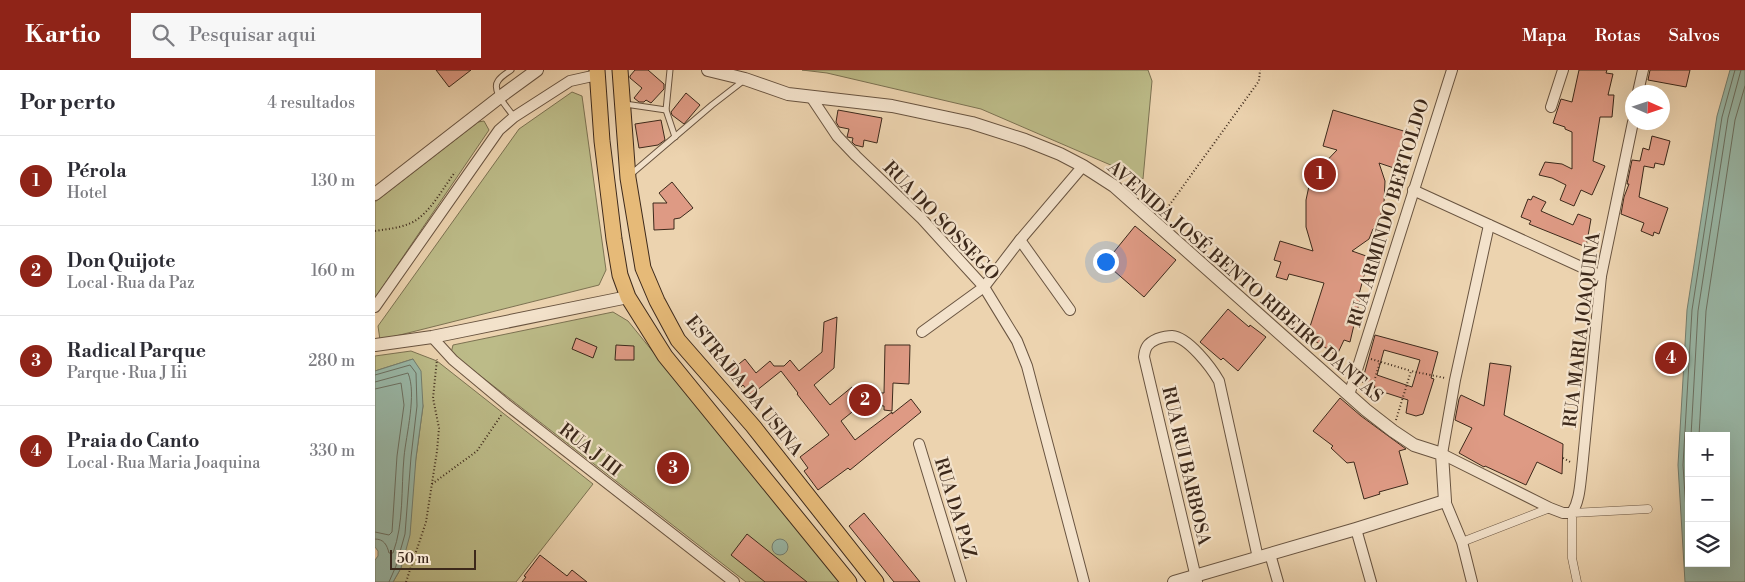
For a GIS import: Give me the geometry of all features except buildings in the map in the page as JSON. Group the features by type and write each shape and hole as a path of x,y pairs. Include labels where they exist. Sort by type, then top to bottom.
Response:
{"main road":[{"name":"ESTRADA DA USINA","path":"620,70 628,178 643,268 657,301 678,340 753,426 876,582"},
{"path":"597,73 600,121 614,239 621,275 628,297 665,356 849,582"},
{"path":"600,121 613,117 623,123"},
{"path":"665,356 675,352 678,340"}],"street":[{"path":"376,191 537,70"},
{"name":"AVENIDA JOSÉ BENTO RIBEIRO DANTAS","path":"708,70 745,79 787,94 892,106 972,123 1025,140 1060,154 1114,186 1366,410 1393,431 1414,445 1441,454 1551,508 1563,513 1572,513"},
{"name":"RUA ARMINDO BERTOLDO","path":"1349,395 1452,70"},
{"path":"1551,107 1563,70"},
{"path":"1640,85 1643,70"},
{"path":"375,307 499,130 514,117 570,81 597,73"},
{"name":"RUA DO SOSSEGO","path":"811,97 837,136 922,219 984,287 1017,341 1027,366 1084,582"},
{"name":"RUA MARIA JOAQUINA","path":"1572,513 1579,492 1582,469 1601,276 1631,130"},
{"path":"922,332 984,287 1020,240 1083,166"},
{"path":"1413,190 1601,276"},
{"path":"1472,582 1462,542 1445,500 1441,454 1489,225"},
{"path":"1020,240 1070,310"},
{"path":"375,345 435,341 628,297"},
{"name":"RUA RUI BARBOSA","path":"1196,579 1144,357 1148,344 1158,338 1172,336 1181,340 1201,355 1219,381 1264,556"},
{"name":"RUA J III","path":"435,341 453,360 507,405 734,582"},
{"name":"RUA DA PAZ","path":"919,444 961,582"},
{"path":"1174,582 1196,579 1445,500"},
{"path":"1462,542 1551,508"},
{"path":"1577,582 1572,558 1572,513 1649,509"},
{"path":"1356,529 1371,582"},
{"path":"1264,556 1278,582"}],"lane":[{"path":"511,70 497,82 500,97 514,117"},
{"path":"670,70 666,110 675,137"},
{"path":"628,178 745,79"},
{"path":"622,103 666,110"}],"path":[{"path":"1155,224 1259,81 1260,70"},
{"path":"375,231 400,227 414,222 424,215 458,168"},
{"path":"405,582 426,522 439,428 433,398 435,341"},
{"path":"1362,356 1411,371 1455,380"},
{"path":"1366,410 1380,362"},
{"path":"1393,431 1411,371"},
{"path":"432,484 477,451 507,405"}],"shaded area":[{"path":"802,70 1148,70 1152,81 1143,179 981,109 827,73"},
{"path":"572,92 582,96 606,270 599,285 380,340 378,326 519,129"},
{"path":"484,121 489,130 375,298 375,202 478,122"},
{"path":"613,312 628,321 840,582 746,582 451,353 453,345"},
{"path":"411,351 437,361 593,484 516,582 393,582 401,568 423,406 413,359 375,371 375,356"}],"water":[{"path":"1730,70 1745,70 1745,582 1685,582 1678,465 1687,310 1717,116"},
{"path":"413,359 421,371 423,406 416,458 410,535 401,568 393,582 375,582 375,560 378,556 378,551 375,547 375,371"},
{"path":"780,539 788,547 780,555 772,547"}],"place":[{"name":"Pérola","path":"1320,174"},
{"name":"Praia do Canto","path":"1671,358"},
{"name":"Don Quijote","path":"865,400"},
{"name":"Radical Parque","path":"673,468"}]}
